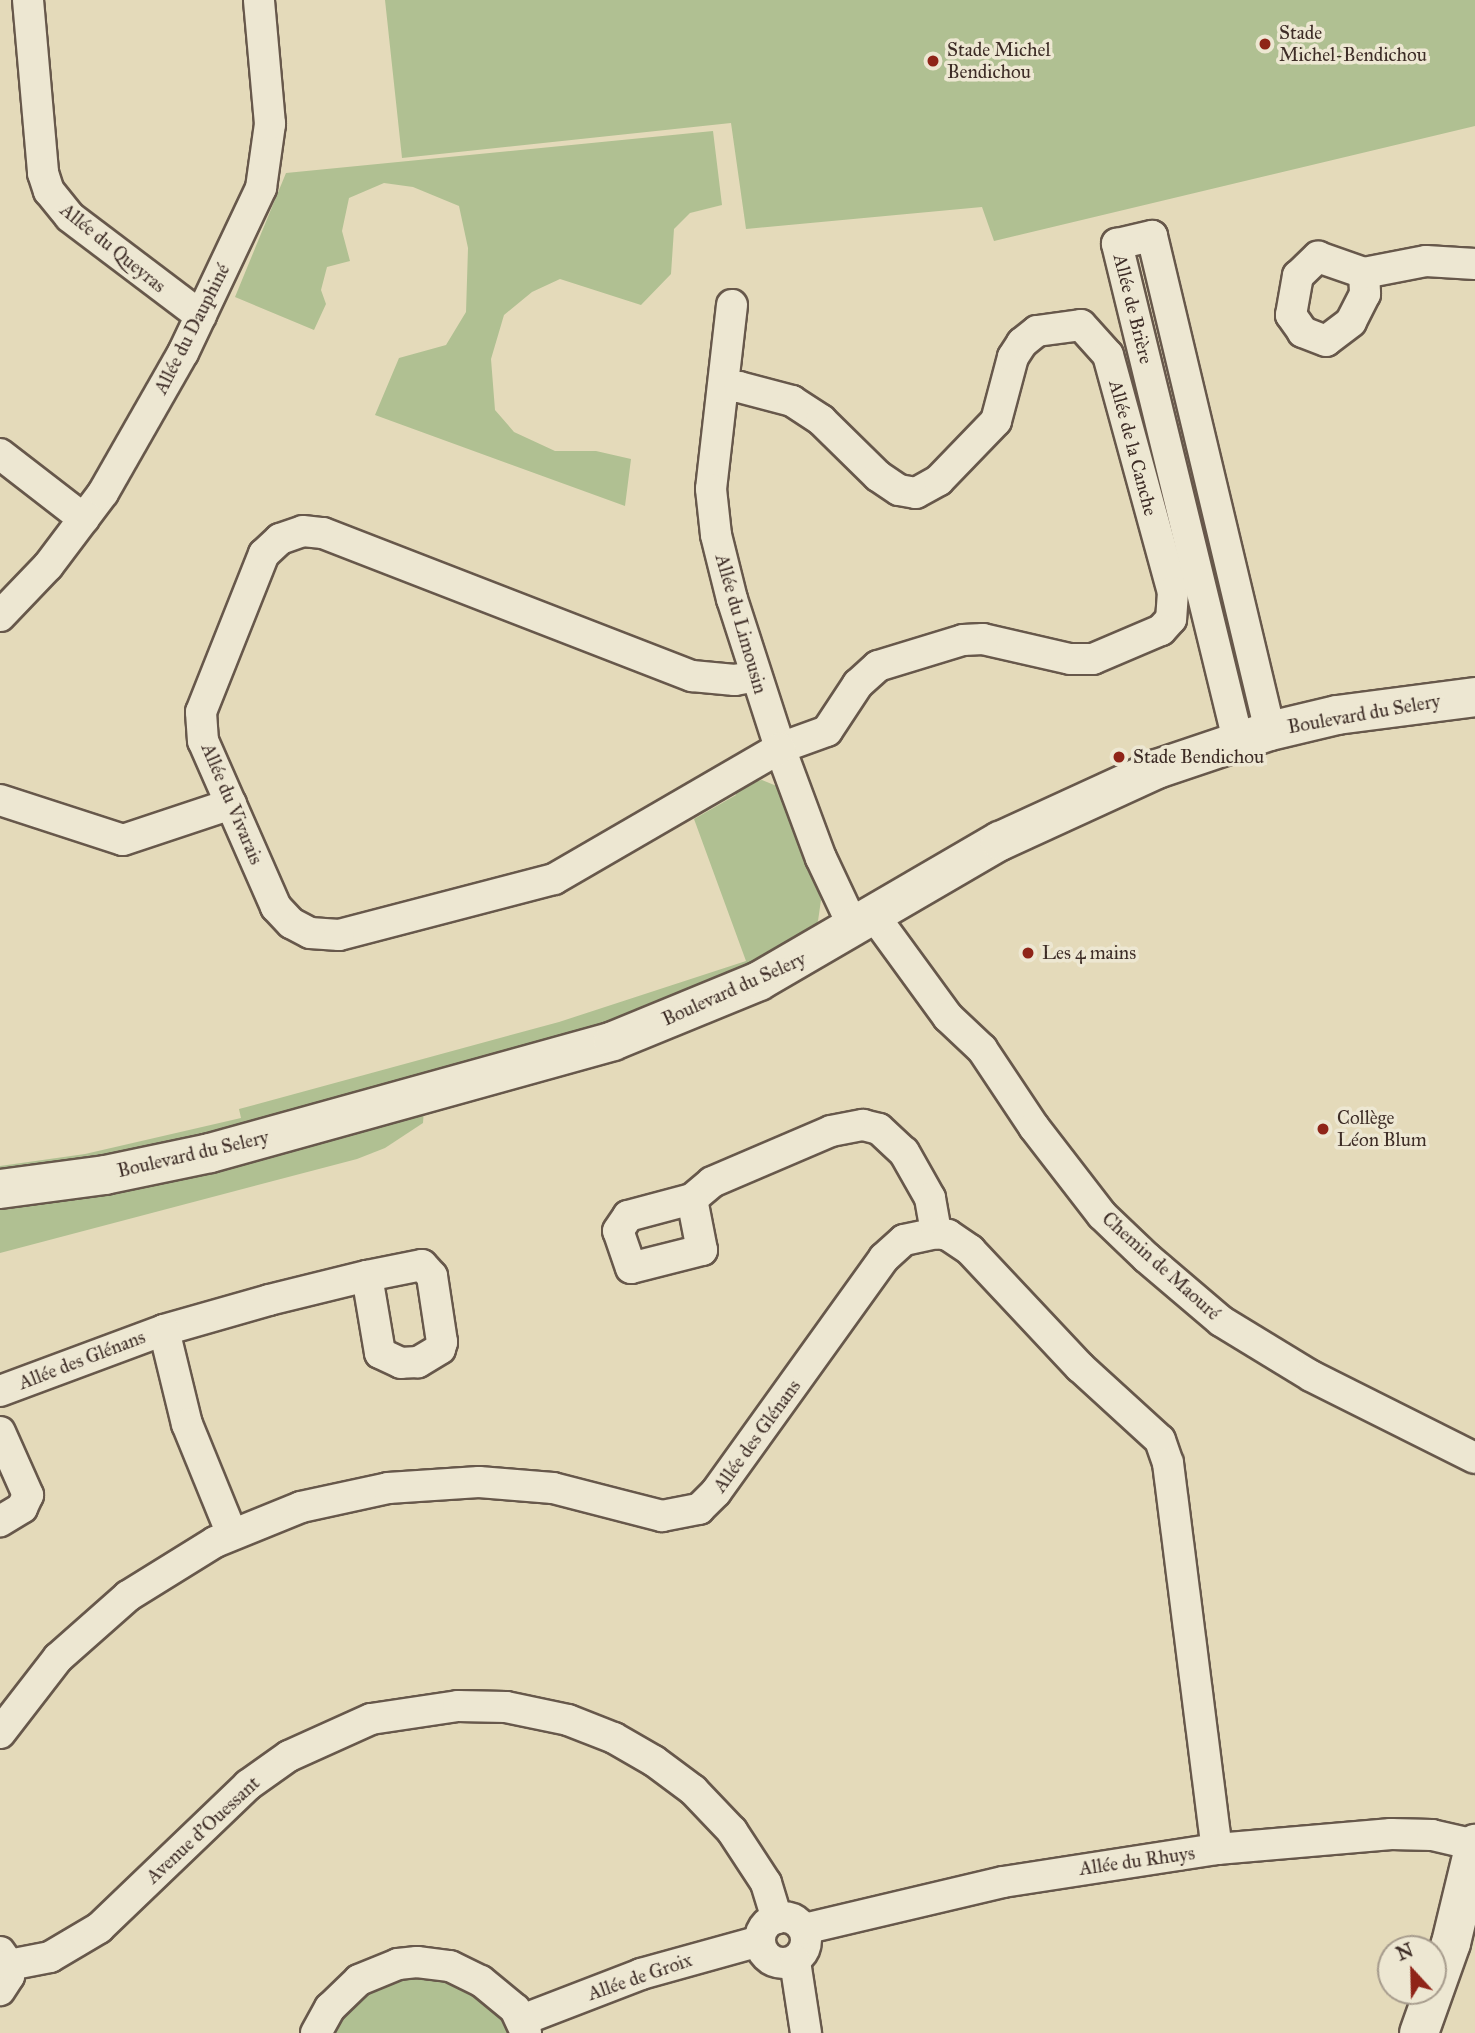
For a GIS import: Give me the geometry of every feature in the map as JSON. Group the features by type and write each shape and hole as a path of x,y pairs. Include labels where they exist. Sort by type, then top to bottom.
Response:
{"street":[{"name":"Allée du Queyras","path":"28,0 43,173 49,191 70,218 201,316"},
{"name":"Allée du Dauphiné","path":"0,615 28,589 84,520 201,316 265,172 270,124 259,0"},
{"name":"Allée de Brière","path":"1152,236 1254,736 1117,244 1152,236"},
{"path":"1364,273 1426,261 1475,264"},
{"name":"Allée du Limousin","path":"732,305 711,489 719,548 755,676 821,858 865,922"},
{"name":"Allée de la Canche","path":"723,387 739,387 792,401 821,420 878,476 899,490 916,493 939,480 996,421 1013,357 1022,343 1037,331 1081,325 1108,355 1173,592 1171,619 1161,630 1093,660 1070,659 983,639 963,640 878,666 858,684 827,731 780,748"},
{"path":"0,454 84,520"},
{"name":"Allée du Vivarais","path":"755,676 735,680 692,676 323,533 303,531 280,539 264,554 201,712 203,741 276,907 291,923 310,933 339,935 554,879 780,748"},
{"name":"Boulevard du Selery","path":"0,1189 105,1175 210,1153 545,1062 738,991 865,922 1058,811 1254,736 1404,703 1475,697"},
{"path":"0,800 123,840 231,804"},
{"name":"Chemin de Maouré","path":"865,922 948,1017 982,1049 1034,1127 1102,1215 1220,1321 1311,1376 1475,1458"},
{"path":"692,1199 712,1182 831,1131 863,1125 891,1138 924,1182 936,1233 948,1235 970,1250 1080,1367 1160,1440 1168,1463 1217,1849"},
{"name":"Allée des Glénans","path":"0,1733 51,1666 111,1609 174,1565 232,1534 342,1496 448,1482 553,1488 662,1516 699,1509 716,1492 884,1258 904,1240 936,1233"},
{"name":"Allée des Glénans","path":"0,1391 163,1330 367,1276"},
{"name":"Allée des Glénans","path":"163,1330 187,1424 232,1534"},
{"path":"0,1432 28,1495 22,1508 0,1521"},
{"name":"Avenue d'Ouessant","path":"3,1969 50,1957 81,1941 247,1785 289,1756 371,1719 458,1706 506,1707 568,1720 614,1738 654,1761 693,1790 732,1831 766,1884 780,1929"},
{"name":"Allée du Rhuys","path":"780,1929 1003,1882 1217,1849 1391,1833 1432,1835 1475,1845"},
{"path":"1419,2033 1451,1943 1475,1845"},
{"path":"780,1929 804,1952 795,1961 772,1961 780,1929"},
{"name":"Allée de Groix","path":"524,2027 641,1975 780,1929"},
{"path":"795,1961 806,2033"},
{"path":"316,2033 330,2008 359,1980 398,1964 417,1962 465,1972 506,2000 524,2027"}],"green space":[{"name":"Stade Michel Bendichou","path":"385,0 1475,0 1475,126 994,241 982,207 746,229 731,123 402,158"},
{"path":"713,131 722,205 690,213 674,229 671,274 641,305 560,279 532,292 504,315 491,359 495,410 514,432 555,451 596,451 631,459 625,506 375,415 399,358 446,345 466,312 468,248 459,206 413,187 384,183 349,198 342,231 350,261 327,267 321,290 326,304 314,330 235,297 286,173"},
{"path":"762,780 779,787 790,802 821,900 818,921 810,935 792,948 624,1024 186,1147 0,1177 0,1166 85,1154 241,1118 239,1109 559,1022 746,961 694,819 736,795 731,788 736,785"},
{"path":"424,1109 423,1123 385,1148 357,1159 0,1253 0,1201"},
{"path":"410,1971 467,1981 517,2033 326,2033 354,1993"}],"place":[{"name":"Stade Michel-Bendichou","path":"1265,44"},
{"name":"Stade Michel Bendichou","path":"933,61"},
{"name":"Stade Bendichou","path":"1119,757"},
{"name":"Les 4 mains","path":"1028,953"},
{"name":"Collège Léon Blum","path":"1323,1129"}]}
